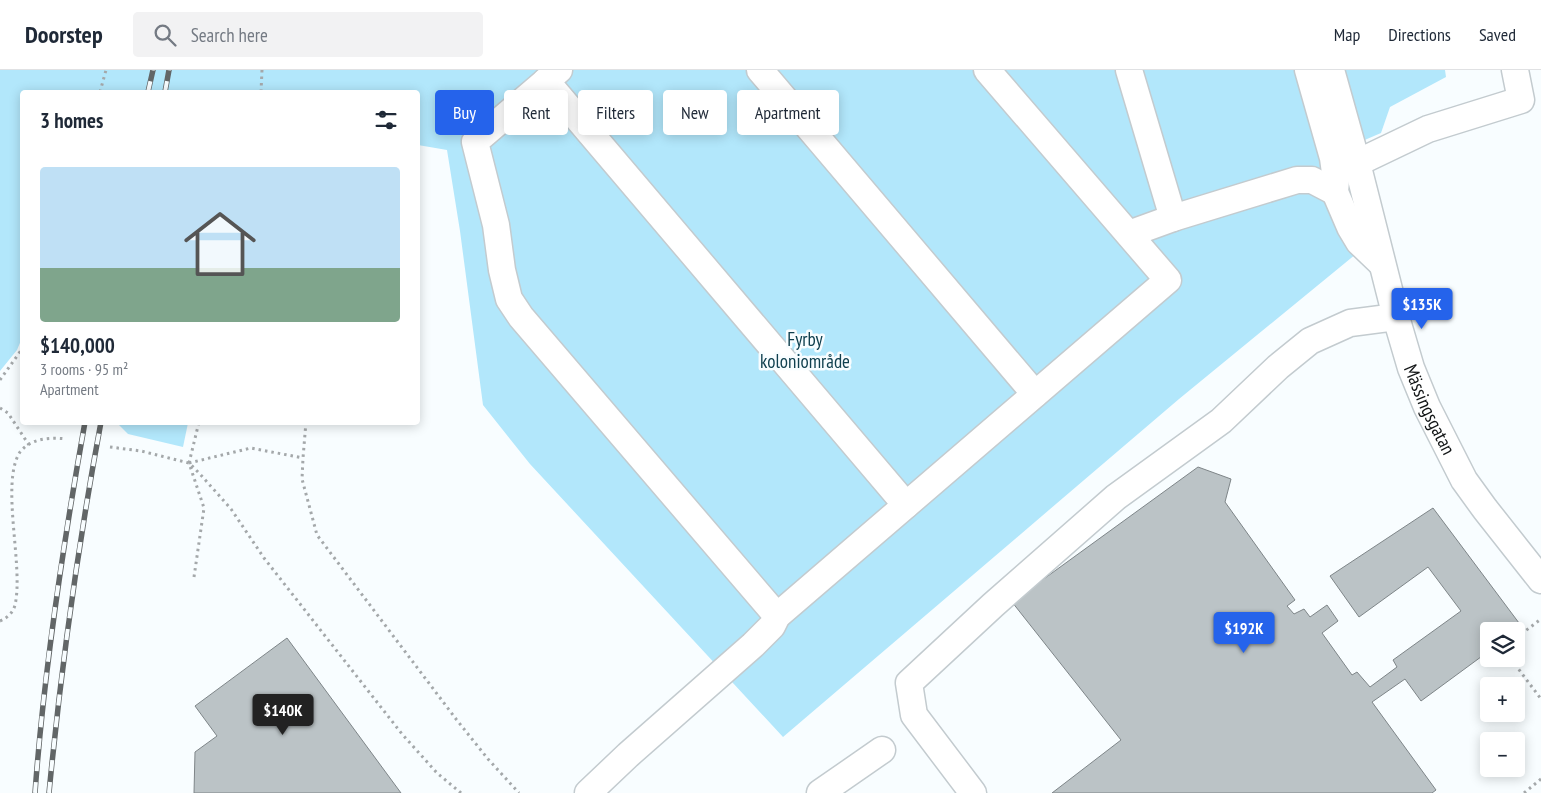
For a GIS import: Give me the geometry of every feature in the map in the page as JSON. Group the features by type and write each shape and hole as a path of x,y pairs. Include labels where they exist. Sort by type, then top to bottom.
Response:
{"street":[{"path":"760,70 1035,394"},
{"path":"588,793 628,755 753,645 772,626 777,616 1168,280 987,70"},
{"path":"1129,70 1172,218"},
{"path":"1308,70 1333,158 1336,180 1335,192 1350,227 1359,242 1383,265"},
{"name":"Mässingsgatan","path":"1331,70 1396,316 1411,368 1427,407 1446,448 1464,480 1484,509 1541,580"},
{"path":"1357,164 1428,130 1521,100 1515,70"},
{"path":"777,616 521,316 509,299 502,270 493,209 475,142 553,76 906,505"},
{"path":"1128,234 1172,218 1297,180 1312,180 1335,192"},
{"path":"973,793 914,715 909,683 993,605 1116,498 1221,422 1278,367 1310,341 1350,323 1396,316"},
{"path":"820,793 882,750"}],"path":[{"path":"101,90 106,70"},
{"path":"261,90 262,70"},
{"path":"0,380 20,352"},
{"path":"0,408 8,413 29,445"},
{"path":"194,577 204,508 190,463 198,425"},
{"path":"306,425 302,478 317,535 456,719 488,759 519,793"},
{"path":"0,621 9,616 15,606 16,599 17,584 11,491 12,473 20,452 29,445 48,438 66,439"},
{"path":"110,447 141,451 190,463 251,448 302,458"},
{"path":"190,463 231,509 264,558 402,734 437,773 461,793"},
{"path":"1525,632 1541,620"},
{"path":"1517,667 1541,699"},
{"path":"1524,793 1541,779"}],"green space":[{"name":"Fyrby koloniområde","path":"0,70 1314,70 1356,254 1179,399 783,737 530,464 483,405 460,231 447,150 420,145 420,90 20,90 20,343 17,350 0,371"},
{"path":"1341,70 1445,70 1446,77 1390,107 1381,133 1360,142"},
{"path":"119,425 188,425 183,447 128,434"}],"building":[{"path":"1198,467 1231,479 1225,502 1295,600 1287,606 1294,614 1304,609 1310,617 1327,605 1338,621 1322,633 1352,675 1357,672 1370,687 1397,667 1393,660 1461,611 1428,567 1359,617 1330,576 1433,508 1518,622 1480,622 1480,658 1421,701 1405,679 1372,702 1436,790 1432,793 1052,793 1121,740 1012,602"},
{"path":"287,638 401,793 194,793 195,752 217,736 195,706"}],"railway":[{"path":"148,90 153,70"},
{"path":"165,90 169,70"},
{"path":"35,793 55,607 84,425"},
{"path":"49,793 71,607 100,425"}]}
